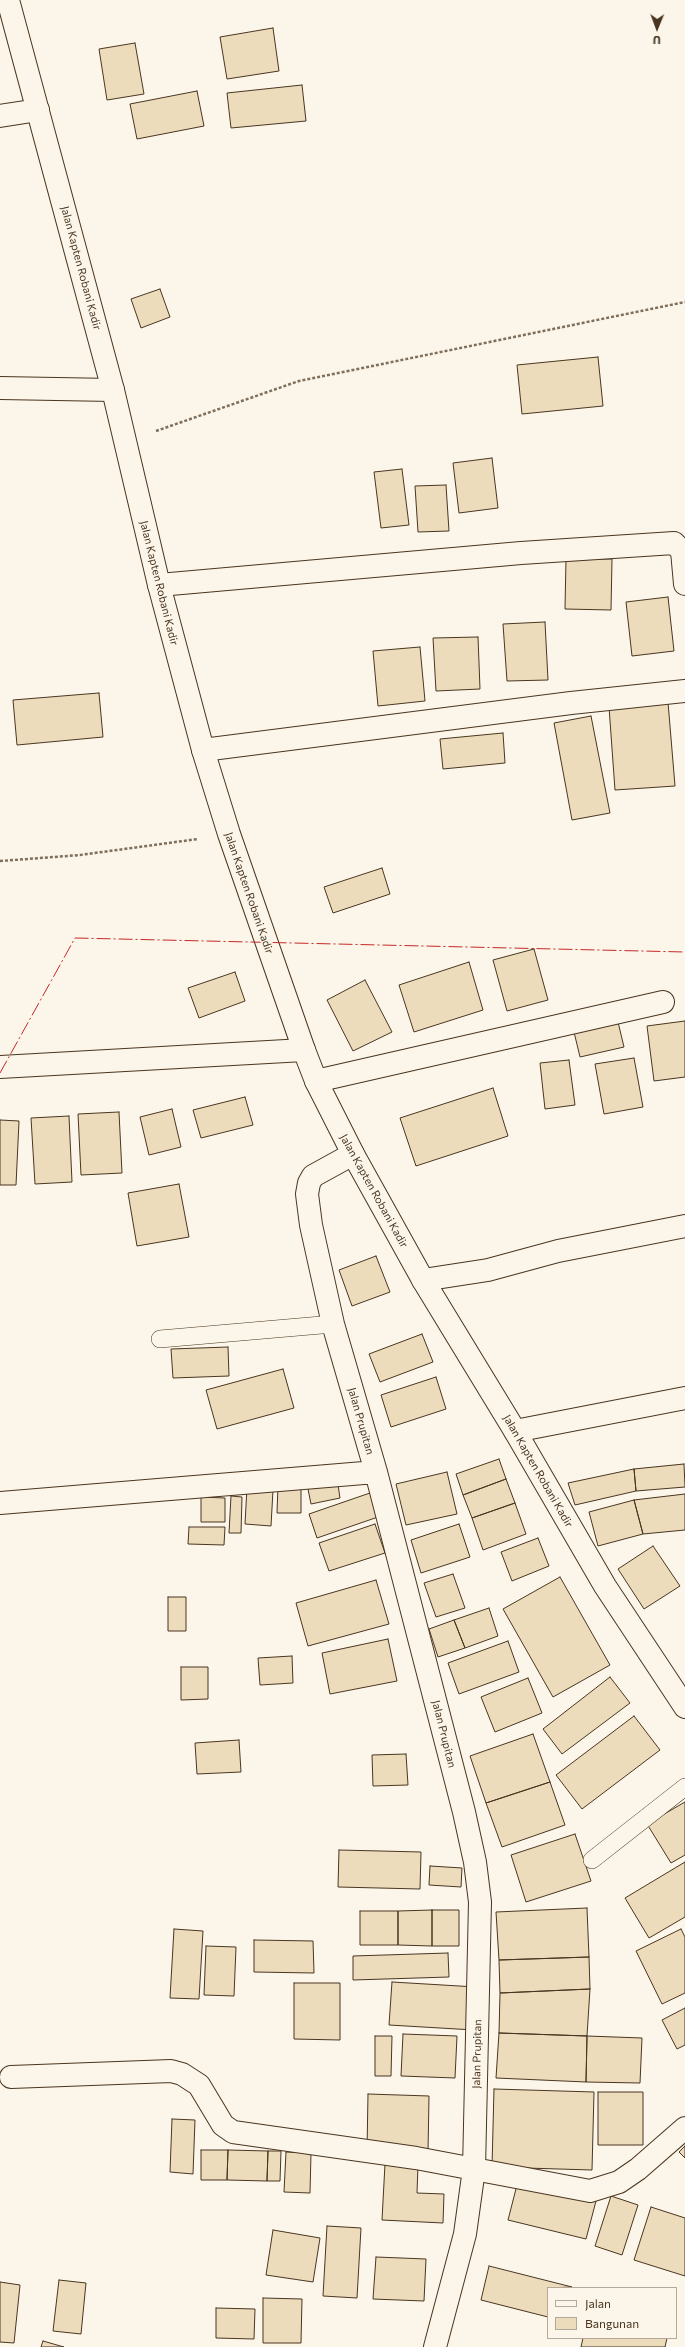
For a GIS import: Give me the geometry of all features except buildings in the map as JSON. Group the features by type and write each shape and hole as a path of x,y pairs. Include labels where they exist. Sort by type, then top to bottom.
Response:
{"street":[{"name":"Jalan Kapten Robani Kadir","path":"8,0 113,390 159,585 203,750 229,834 316,1081 353,1154 423,1280 515,1431 605,1586 685,1707"},
{"path":"0,116 38,110"},
{"path":"0,388 113,390"},
{"path":"159,585 521,553 674,543 682,551 685,584"},
{"path":"203,750 571,703 685,692"},
{"path":"316,1081 663,1002"},
{"path":"0,1068 304,1050"},
{"name":"Jalan Prupitan","path":"353,1154 313,1176 309,1183 308,1194 311,1225 333,1324 376,1472 462,1804 475,1862 480,1902 474,2169 465,2234 435,2347"},
{"path":"423,1280 488,1270 558,1251 685,1226"},
{"path":"515,1431 685,1398"},
{"path":"0,1503 376,1472"},
{"path":"11,2078 172,2071 182,2074 198,2085 223,2125 233,2132 474,2169 590,2190 618,2182 638,2169 685,2128"}],"lane":[{"path":"160,1338 333,1324"},
{"path":"592,1860 685,1787"}],"path":[{"path":"125,442 299,381 685,302"},
{"path":"0,861 80,855 229,834"}],"power":[{"path":"0,1073 75,938 685,952"}]}
